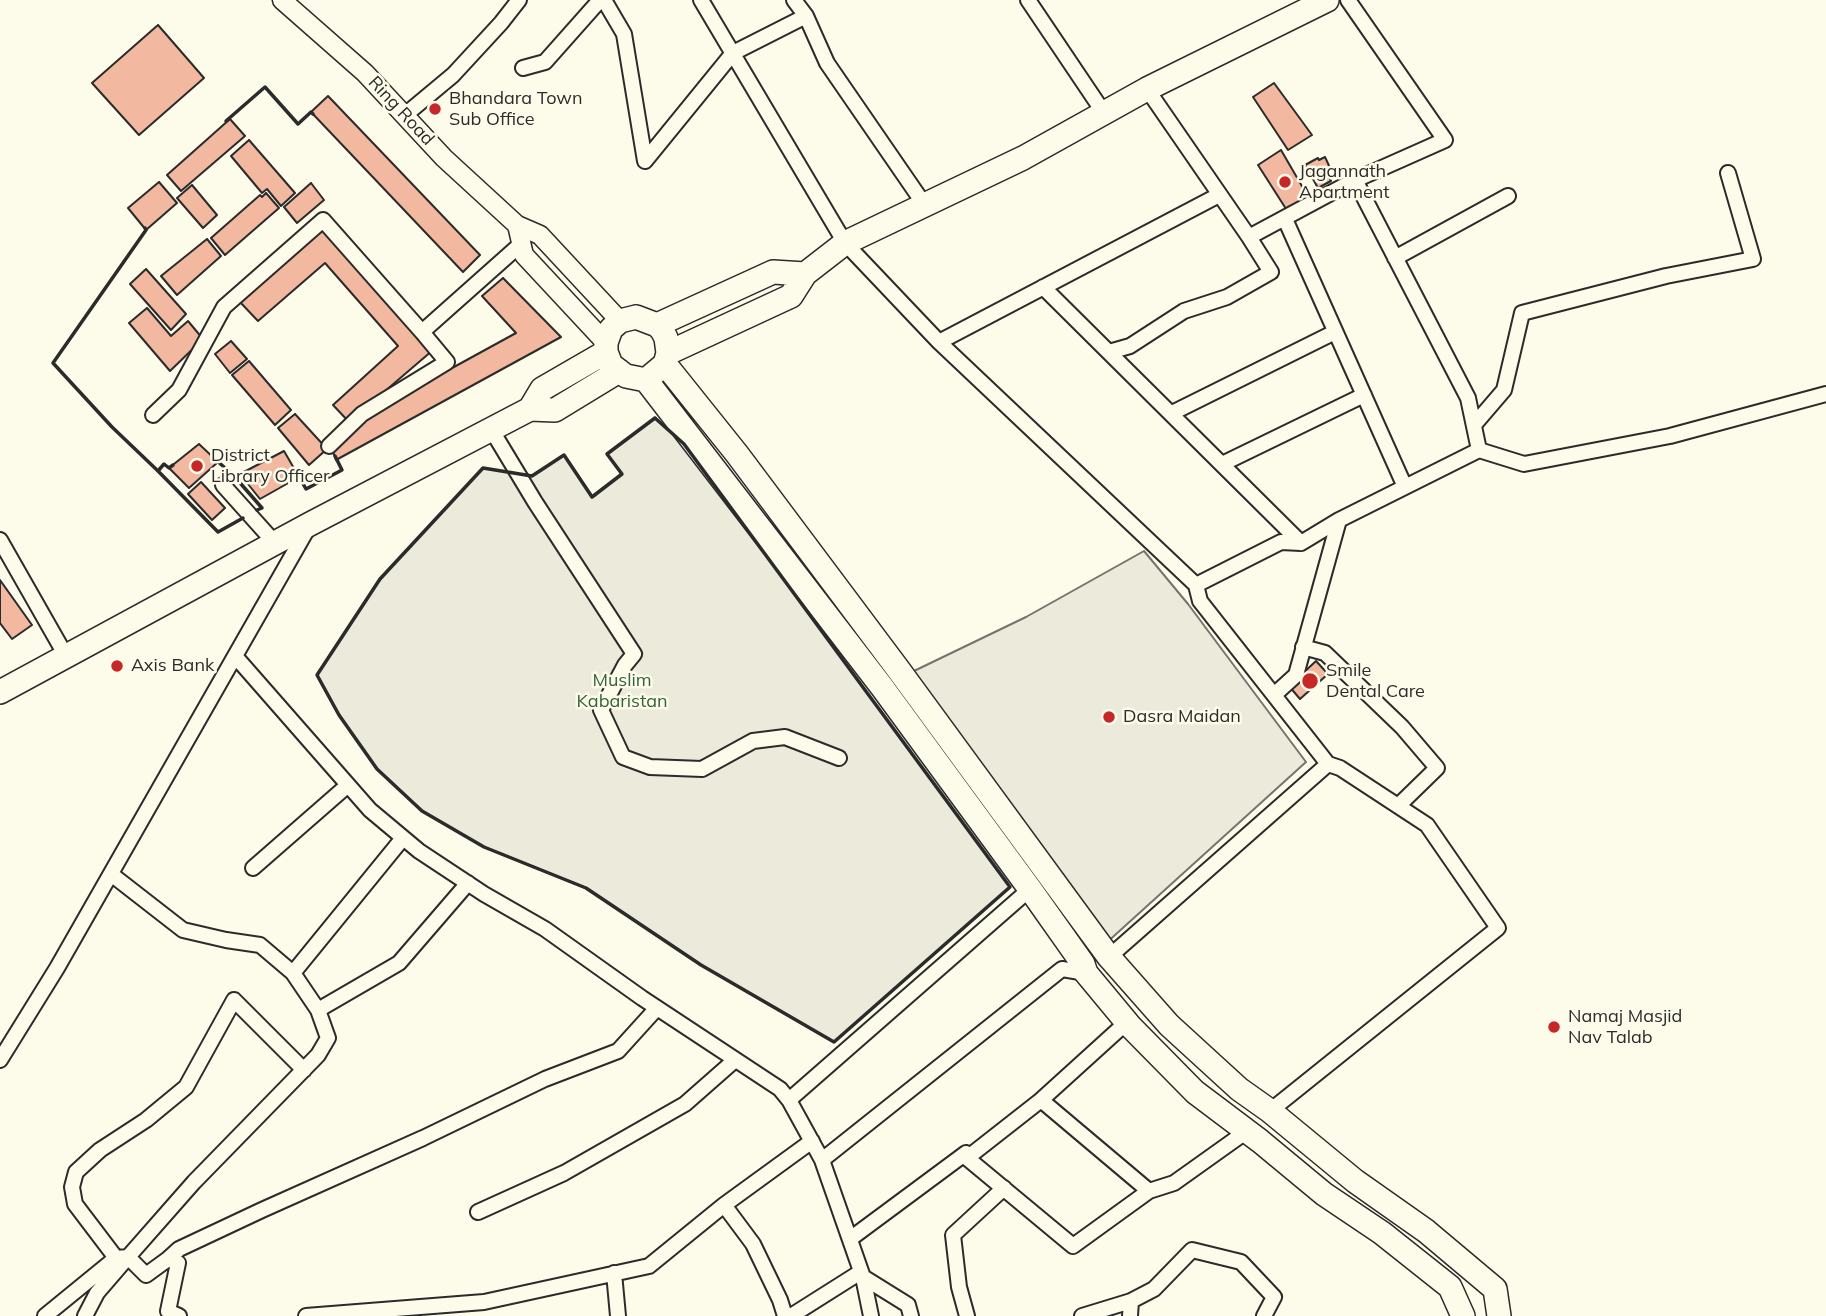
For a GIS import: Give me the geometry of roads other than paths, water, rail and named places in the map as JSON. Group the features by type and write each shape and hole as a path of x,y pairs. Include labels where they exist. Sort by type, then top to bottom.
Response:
{"main road":[{"path":"646,380 667,359 791,296 805,274 845,243 1023,158 1147,89 1313,3"},
{"path":"657,325 773,272 805,274"},
{"path":"1463,1316 1450,1287 1388,1238 1324,1194 1195,1092 1126,1022 1086,973 1083,964 1030,889 846,640 646,380 626,376 610,355 611,328 620,321 636,317 657,325 666,338 667,359 1109,957 1169,1025 1239,1088 1355,1181 1410,1219 1495,1289 1499,1316"},
{"path":"0,692 310,524 530,409 542,389 610,355"},
{"path":"846,640 864,624"},
{"path":"1086,973 1109,957"},
{"path":"1247,1131 1270,1111"},
{"path":"1388,1238 1410,1219"}],"street":[{"path":"405,115 453,75 519,0"},
{"path":"523,68 545,62 602,0 624,34 645,161 733,53 806,16"},
{"path":"701,0 845,243 939,342 1196,585 1200,601 1328,764 1340,768 1427,825 1498,928 1270,1111"},
{"path":"794,0 806,16 827,63 924,204"},
{"path":"1028,0 1104,113"},
{"path":"1249,237 1355,180 1445,140 1348,0"},
{"name":"Ring Road","path":"284,1 365,73 444,158 517,225 540,235 620,321"},
{"path":"1109,352 1130,346 1184,311 1227,297 1271,272 1147,89"},
{"path":"1474,425 1504,390 1522,313 1665,276 1753,259 1728,173"},
{"path":"1355,180 1468,398 1479,450"},
{"path":"939,342 1219,195"},
{"path":"1395,258 1508,196"},
{"path":"1285,219 1405,487"},
{"path":"153,415 179,390 224,307 323,220 447,362 362,414 329,446"},
{"path":"517,225 524,255 610,355"},
{"path":"422,332 522,243"},
{"path":"1043,287 1301,543"},
{"path":"1172,413 1335,332"},
{"path":"1196,585 1281,542 1301,543 1339,520 1479,450 1524,464 1670,436 1826,394"},
{"path":"1222,464 1364,395"},
{"path":"491,429 634,654 625,665 601,710 623,757 650,767 702,769 753,741 785,737 839,758"},
{"path":"222,485 275,543"},
{"path":"1274,695 1296,675 1339,520"},
{"path":"0,1060 57,968 310,524"},
{"path":"0,540 66,656"},
{"path":"1303,647 1325,653 1402,727 1437,768 1398,806"},
{"path":"235,656 370,810 419,851 545,929 657,1008 780,1089 789,1100 822,1160 863,1276 871,1316"},
{"path":"1109,957 1328,764"},
{"path":"253,868 348,785"},
{"path":"293,973 403,838"},
{"path":"85,1316 97,1293 122,1258 304,1070 318,1055 328,1038 318,1010 293,973 260,945 183,930 111,874"},
{"path":"318,1010 399,963 468,883"},
{"path":"789,1100 1030,889"},
{"path":"822,1160 1062,969 1086,973"},
{"path":"304,1070 234,1000 186,1087 146,1120 100,1150 76,1172 72,1186 75,1204 122,1258 146,1275 179,1249 545,1079 618,1051 657,1008"},
{"path":"967,1158 1041,1100 1126,1022"},
{"path":"478,1212 564,1173 685,1104 735,1060"},
{"path":"1041,1100 1149,1191"},
{"path":"850,1239 966,1153 967,1158 1073,1246 1149,1191 1174,1183 1247,1131"},
{"path":"306,1316 484,1302 649,1266 724,1205 812,1141"},
{"path":"967,1316 959,1287 953,1235 1004,1188"},
{"path":"724,1205 753,1244 785,1316"},
{"path":"1082,1316 1131,1300 1154,1289 1192,1250 1241,1262 1274,1297 1264,1316"},
{"path":"45,1316 122,1258"},
{"path":"168,1259 178,1263 168,1311 179,1316"},
{"path":"614,1273 618,1316"},
{"path":"791,1316 859,1273 908,1305 911,1316"},
{"path":"1130,1316 1131,1300"}],"place":[{"name":"Bhandara Town Sub Office","path":"435,109"},
{"name":"Jagannath Apartment","path":"1285,182"},
{"name":"District Library Officer","path":"197,466"},
{"name":"Axis Bank","path":"117,666"},
{"name":"Smile Dental Care","path":"1310,681"},
{"name":"Dasra Maidan","path":"1109,717"},
{"name":"Namaj Masjid Nav Talab","path":"1554,1027"}],"park label":[{"name":"Muslim Kabaristan","path":"622,691"}]}
